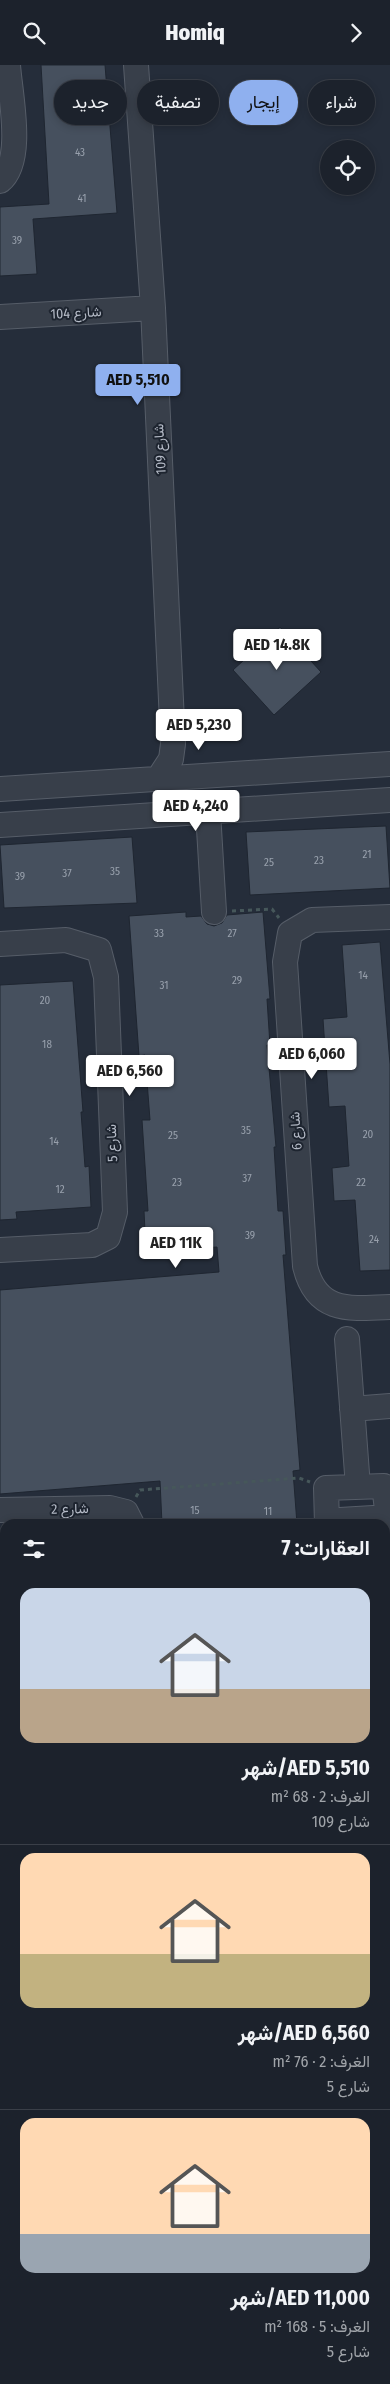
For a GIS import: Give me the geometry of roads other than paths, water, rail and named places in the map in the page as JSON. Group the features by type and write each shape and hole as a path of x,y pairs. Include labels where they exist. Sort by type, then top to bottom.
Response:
{"street":[{"path":"0,181 6,176 12,162 14,145 8,65"},
{"name":"شارع 109","path":"136,65 153,308 174,744 171,759 158,779"},
{"name":"شارع 104","path":"0,317 153,308"},
{"name":"شارع 109","path":"174,744 180,759 198,777"},
{"path":"0,789 390,765"},
{"path":"0,825 390,800"},
{"path":"208,812 214,912"},
{"name":"شارع 6","path":"390,917 312,920 290,933 285,962 305,1266 309,1281 318,1296 337,1306 390,1307"},
{"name":"شارع 5","path":"0,944 66,940 99,950 106,977 115,1212 108,1237 92,1245 0,1250"},
{"path":"346,1339 358,1487"},
{"path":"352,1409 390,1406"},
{"path":"327,1519 326,1488 384,1486 389,1517 356,1519"},
{"name":"شارع 2","path":"0,1510 110,1508 129,1518"}]}
